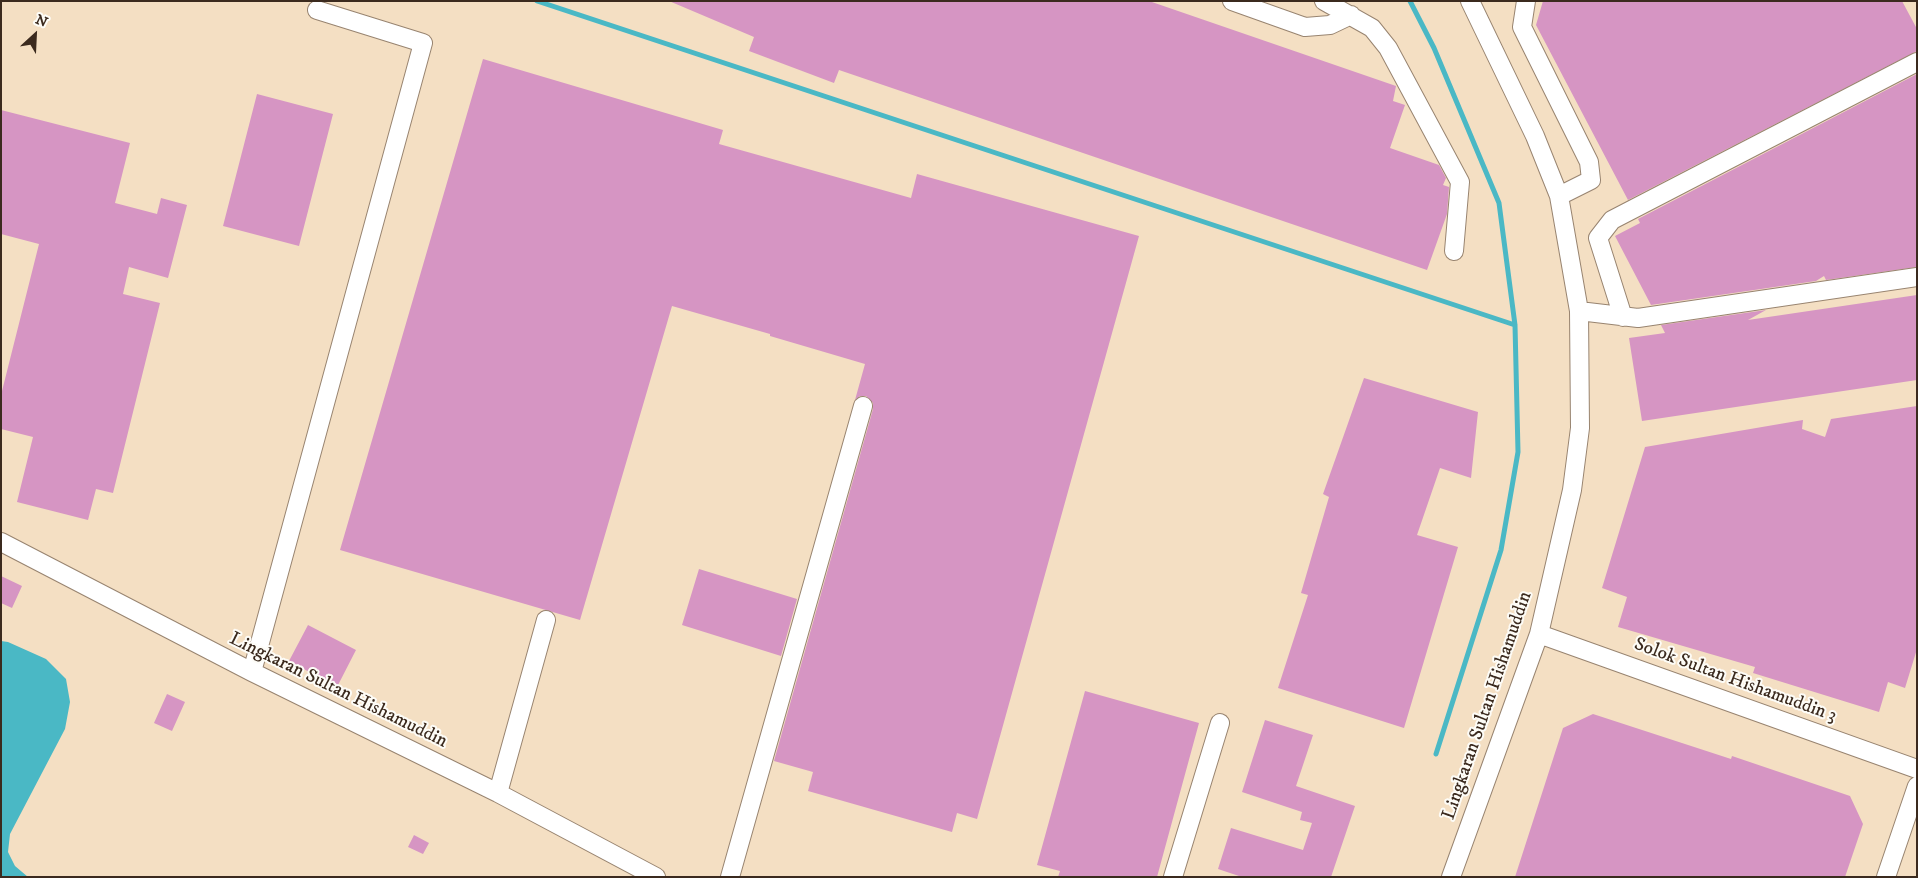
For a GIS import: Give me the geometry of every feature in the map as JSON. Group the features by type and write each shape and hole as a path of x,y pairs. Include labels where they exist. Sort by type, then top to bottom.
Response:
{"street":[{"path":"1232,1 1305,27 1330,25 1351,15"},
{"path":"1324,1 1372,28 1388,48 1460,182 1454,251"},
{"name":"Lingkaran Sultan Hishamuddin","path":"1451,877 1539,634 1572,490 1580,428 1579,311 1559,196 1535,136 1470,1"},
{"path":"1526,1 1522,27 1589,162 1591,180 1559,196"},
{"path":"252,672 423,43 316,10"},
{"path":"1622,317 1598,238 1612,220 1917,62"},
{"path":"1579,311 1638,318 1917,277"},
{"path":"730,877 863,406"},
{"name":"Lingkaran Sultan Hishamuddin","path":"1,542 252,672 498,793 656,877"},
{"path":"498,793 546,620"},
{"name":"Solok Sultan Hishamuddin 3","path":"1539,634 1917,769"},
{"path":"1173,877 1220,724"},
{"path":"1886,877 1917,786"}],"water":[{"path":"1,641 8,642 46,659 66,679 70,702 65,729 10,834 8,852 15,866 28,877 1,877"}],"building":[{"path":"669,1 1149,1 1396,86 1393,101 1405,105 1390,148 1439,165 1446,178 1443,185 1449,187 1447,214 1427,270 839,70 834,83 749,51 754,37"},
{"path":"1543,1 1902,1 1917,29 1917,51 1628,200 1536,25"},
{"path":"483,59 723,130 719,144 911,198 917,174 1139,236 977,819 957,813 952,832 808,791 813,772 774,761 873,409 873,403 866,396 860,396 855,400 865,364 672,306 580,620 340,550"},
{"path":"1917,74 1917,267 1826,280 1824,276 1816,281 1651,305 1615,236 1640,223 1638,219"},
{"path":"257,94 333,114 299,246 223,226"},
{"path":"1,110 130,143 115,203 157,214 161,198 187,205 168,278 129,267 123,294 160,303 113,493 96,489 88,520 17,502 33,437 1,429 1,395 39,244 1,234"},
{"path":"1917,295 1917,380 1642,421 1629,338 1665,333 1661,325 1766,310 1748,320"},
{"path":"1364,378 1478,412 1471,478 1440,468 1417,535 1458,547 1404,728 1278,688 1308,595 1301,593 1329,497 1323,494"},
{"path":"1917,406 1917,649 1905,688 1888,682 1879,712 1753,673 1755,667 1618,627 1627,597 1602,588 1645,447 1803,420 1802,429 1825,437 1831,419"},
{"path":"699,569 797,599 781,656 682,625"},
{"path":"1,576 22,586 12,608 1,603"},
{"path":"308,625 356,650 337,687 289,661"},
{"path":"1085,691 1199,723 1157,877 1058,877 1060,871 1037,865"},
{"path":"167,694 185,702 172,731 154,723"},
{"path":"1593,714 1731,759 1732,756 1850,796 1863,824 1845,877 1515,877 1563,728"},
{"path":"1265,720 1313,735 1296,786 1355,806 1331,877 1242,877 1218,869 1231,828 1303,850 1312,823 1300,820 1302,812 1242,792"},
{"path":"414,835 429,843 423,854 408,847"}],"waterway":[{"path":"537,1 1515,325"},
{"path":"1410,1 1434,48 1499,203 1515,325 1518,452 1501,550 1436,754"}]}
